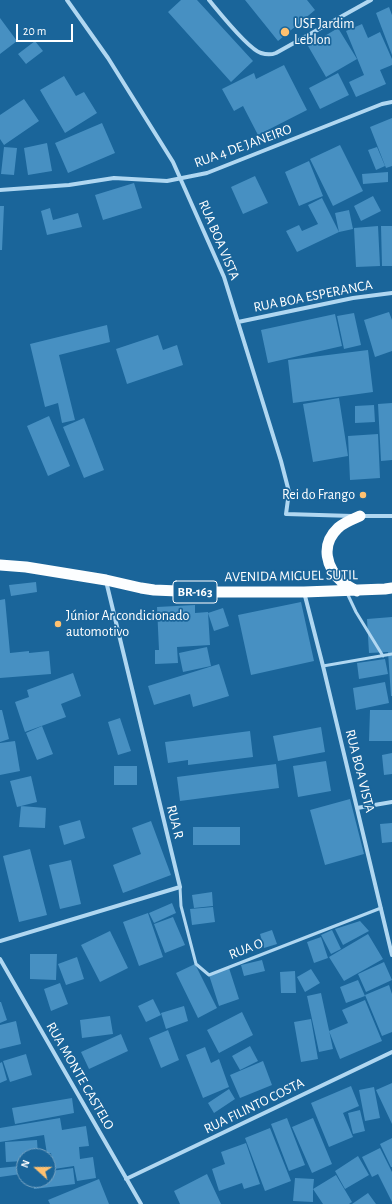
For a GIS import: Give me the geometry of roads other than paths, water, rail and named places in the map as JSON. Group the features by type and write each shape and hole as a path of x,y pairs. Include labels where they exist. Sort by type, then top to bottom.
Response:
{"highway":[{"path":"352,591 335,574 328,562 327,548 330,540 338,528 360,516"},
{"name":"AVENIDA MIGUEL SUTIL","path":"0,565 26,567 106,580 154,590 202,592 304,592 392,588"}],"street":[{"name":"RUA BOA VISTA","path":"67,0 120,76 173,162 224,277 286,479 289,492 286,514 360,516"},
{"path":"209,0 245,41 258,52 270,55 371,0"},
{"name":"RUA 4 DE JANEIRO","path":"0,190 69,185 114,178 167,181 207,173 375,107 392,102"},
{"name":"RUA BOA ESPERANCA","path":"238,322 353,298 392,293"},
{"path":"360,516 392,516"},
{"name":"RUA R","path":"106,580 180,886"},
{"name":"RUA BOA VISTA","path":"304,592 392,955"},
{"path":"357,808 392,802"},
{"path":"0,941 180,886"},
{"name":"RUA MONTE CASTELO","path":"0,959 141,1204"},
{"name":"RUA FILINTO COSTA","path":"126,1179 392,1052"}],"lane":[{"path":"352,591 356,612 383,656"},
{"path":"323,666 392,654"},
{"name":"RUA O","path":"180,886 181,906 196,964 209,975 381,908"}],"place":[{"name":"USF Jardim Leblon","path":"285,32"},
{"name":"Rei do Frango","path":"363,495"},
{"name":"Júnior Ar condicionado automotivo","path":"58,624"}]}
